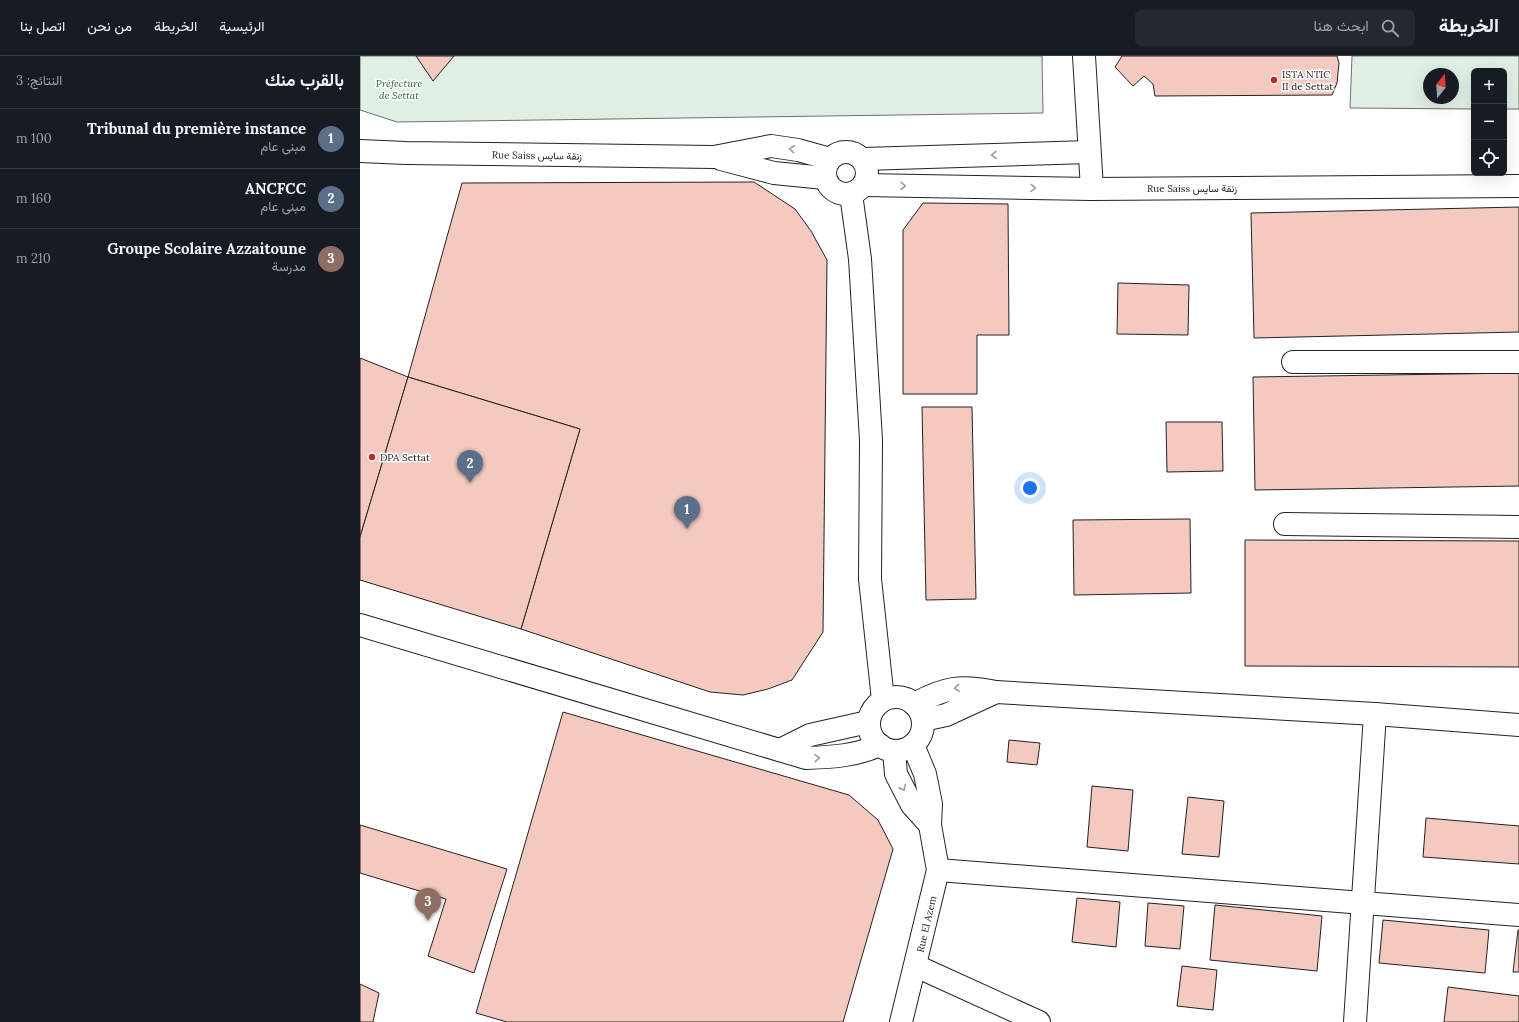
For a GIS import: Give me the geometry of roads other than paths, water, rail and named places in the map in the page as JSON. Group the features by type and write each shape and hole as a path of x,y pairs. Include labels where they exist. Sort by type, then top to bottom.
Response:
{"street":[{"path":"1084,56 1092,189"},
{"name":"Rue Saiss زنقة سايس","path":"360,151 406,153 714,157 771,146 798,150 828,168"},
{"path":"857,190 842,194 829,186 828,168 843,152 850,152 863,159 1089,152"},
{"path":"863,159 868,173 857,190 871,440 870,579 883,700"},
{"name":"Rue Saiss زنقة سايس","path":"857,190 1519,186"},
{"path":"1293,362 1519,362"},
{"path":"1285,524 1519,527"},
{"path":"360,625 806,758 842,757 895,747 922,734 919,712 904,698 894,696 875,705 870,713 868,722 871,735 895,747"},
{"path":"919,712 935,692 955,687 975,688 996,692 1375,714 1519,726"},
{"path":"1355,1022 1364,903 1375,714"},
{"path":"780,750 810,735 868,722"},
{"name":"Rue El Azem","path":"895,747 896,774 912,805 930,825 938,870 916,966 901,1022"},
{"path":"938,870 1519,915"},
{"path":"916,966 1039,1022"}],"place":[{"name":"ISTA NTIC II de Settat","path":"1274,80"},
{"name":"DPA Settat","path":"372,457"},
{"name":"ANCFCC","path":"470,483"},
{"name":"Tribunal du première instance","path":"687,529"},
{"name":"Groupe Scolaire Azzaitoune","path":"428,921"}],"park label":[{"name":"Préfecture de Settat","path":"399,88"}]}
